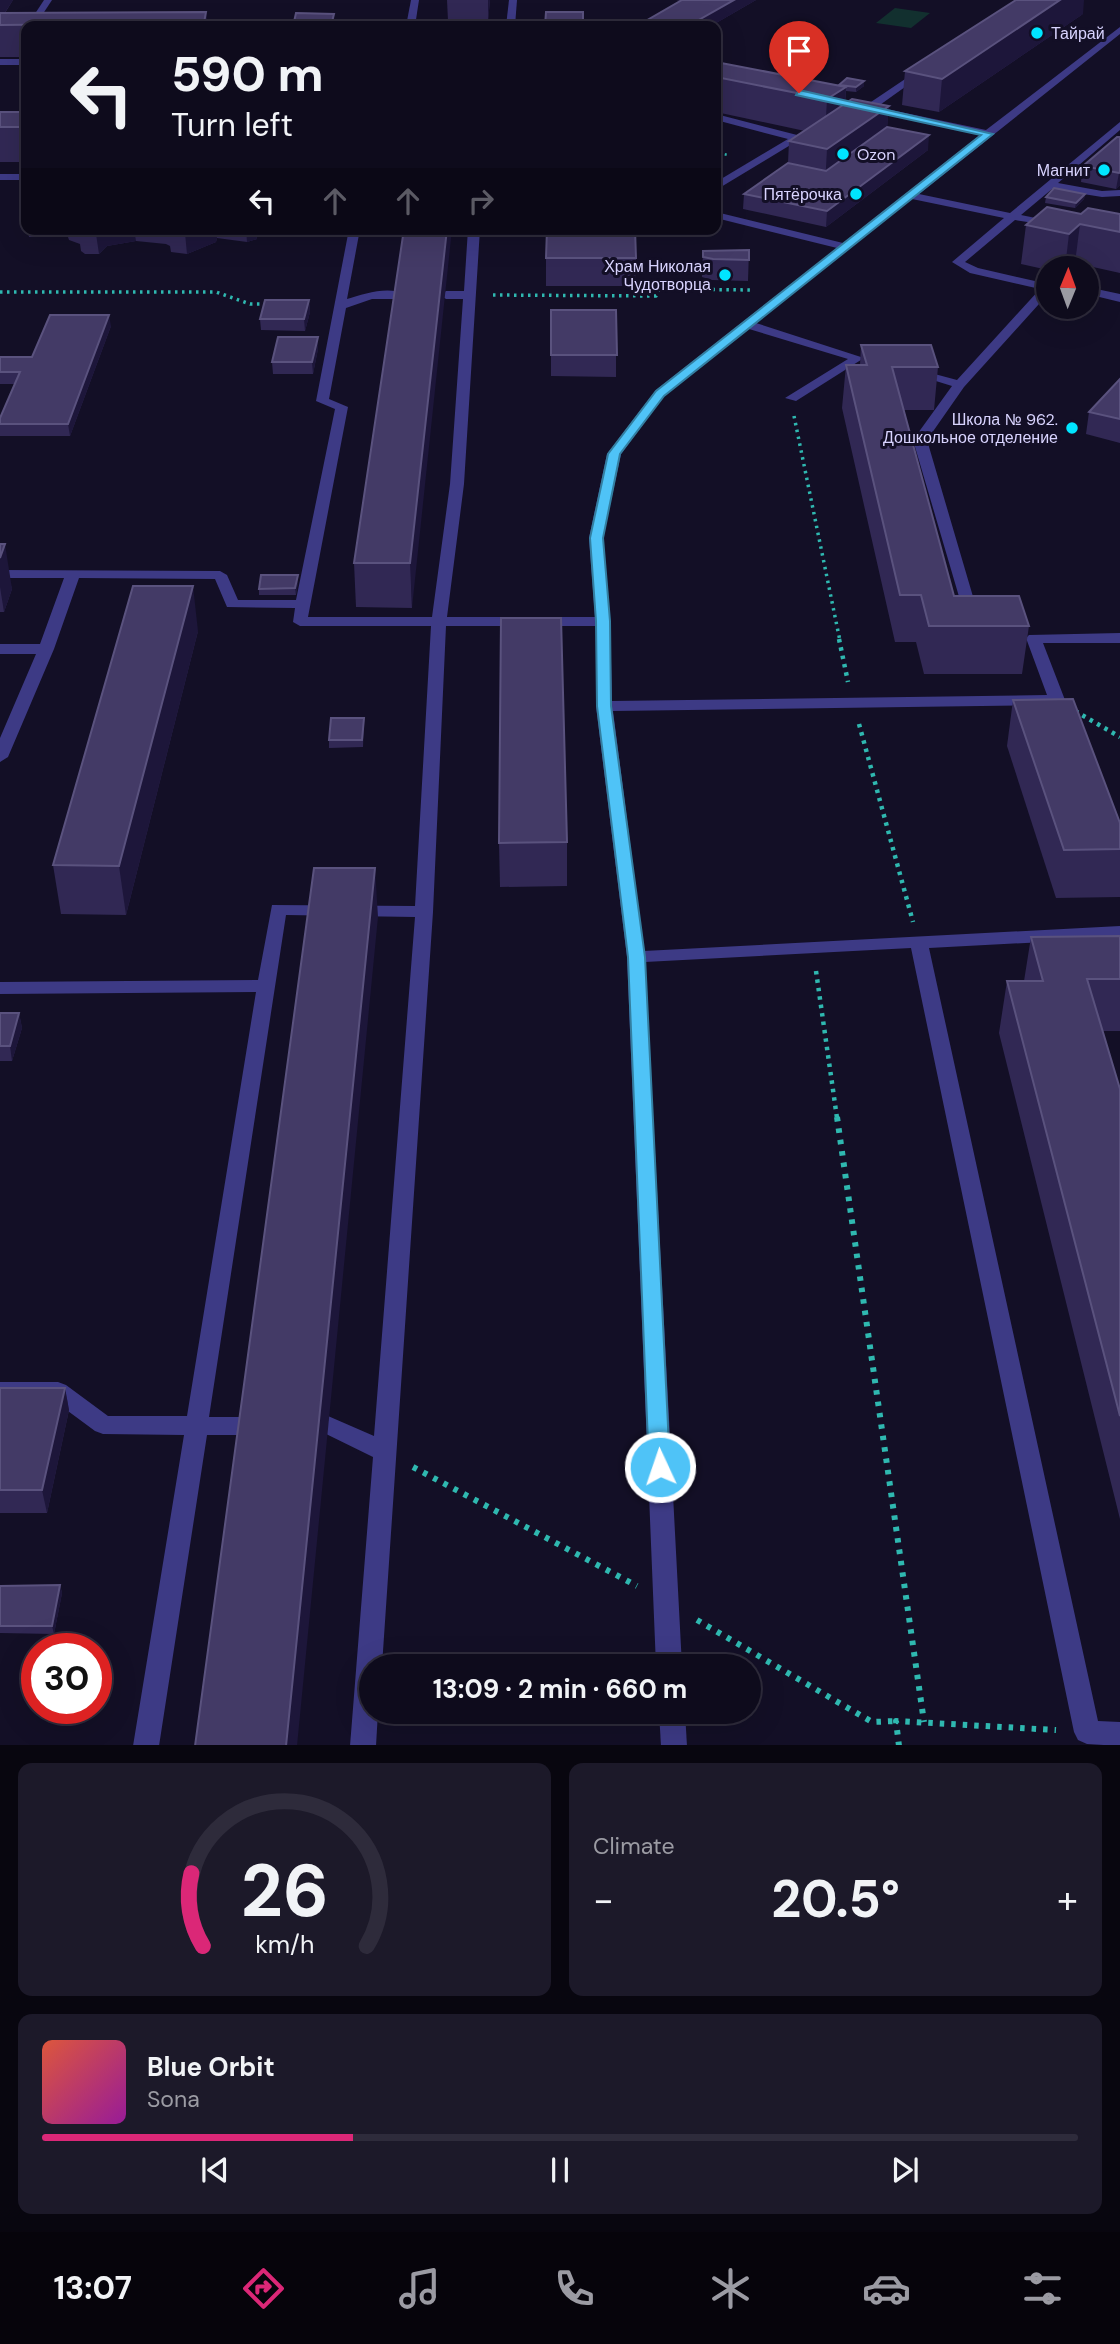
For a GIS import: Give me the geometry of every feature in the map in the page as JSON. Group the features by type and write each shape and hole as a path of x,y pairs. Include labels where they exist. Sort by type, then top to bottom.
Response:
{"street":[{"path":"34,21 48,0"},
{"path":"411,21 415,0"},
{"path":"511,21 513,0"},
{"path":"668,1654 636,957 604,706 603,621 596,538 614,454 660,393 1117,34"},
{"path":"0,62 21,62"},
{"path":"869,108 936,62"},
{"path":"856,105 989,134"},
{"path":"721,118 797,138 721,184"},
{"path":"1036,284 974,271 958,262 1120,125"},
{"path":"0,177 21,177"},
{"path":"1050,185 1102,194 1120,193"},
{"path":"912,196 1067,227"},
{"path":"721,216 846,247"},
{"path":"354,235 322,401 342,407 300,622 603,621"},
{"path":"363,1745 424,912 439,623 457,484 474,235"},
{"path":"1099,294 1120,298"},
{"path":"340,306 371,295 399,295"},
{"path":"446,295 470,295"},
{"path":"984,622 972,618 920,440 960,384 1036,300"},
{"path":"749,325 865,360 791,398"},
{"path":"896,368 960,384"},
{"path":"0,574 220,575 232,604 303,604"},
{"path":"0,757 46,649 73,574"},
{"path":"604,706 852,701 1057,701 1028,636 1120,638"},
{"path":"0,649 46,649"},
{"path":"146,1745 278,909 424,912"},
{"path":"636,957 1120,932"},
{"path":"919,943 1087,1732 1120,1734"},
{"path":"0,988 266,986"},
{"path":"0,1391 58,1391 103,1425 252,1426"},
{"path":"328,1425 385,1452"},
{"path":"673,1724 674,1745"}],"path":[{"path":"470,295 656,296 659,289 754,290"},
{"path":"0,292 216,292 250,304 276,304"},
{"path":"791,398 852,701 919,943"},
{"path":"1057,701 1120,737"},
{"path":"813,947 924,1722"},
{"path":"898,1745 896,1721 1087,1732"}],"green space":[{"path":"895,8 930,13 911,28 876,23"}],"building":[{"path":"682,0 734,0 697,21 646,21"},
{"path":"1016,0 1060,0 942,79 905,71"},
{"path":"206,12 204,21 21,21 21,25 0,25 0,13"},
{"path":"546,12 583,12 583,21 545,21"},
{"path":"296,13 334,14 332,21 294,21"},
{"path":"721,63 846,87 827,99 721,78"},
{"path":"847,78 864,81 856,87 839,85"},
{"path":"852,99 889,106 827,149 789,141"},
{"path":"0,112 21,112 21,127 0,127"},
{"path":"887,127 929,135 827,211 744,194 788,163 826,171"},
{"path":"1120,137 1119,173 1083,166"},
{"path":"1054,188 1085,194 1076,203 1046,197"},
{"path":"1047,207 1081,214 1088,208 1120,214 1120,232 1080,224 1069,234 1026,225"},
{"path":"403,235 446,235 410,563 354,563"},
{"path":"547,235 635,235 636,258 546,258"},
{"path":"749,250 749,260 703,257 703,251"},
{"path":"265,300 309,300 304,319 260,319"},
{"path":"551,310 616,310 617,355 551,355"},
{"path":"50,315 109,315 68,424 0,424 0,418 20,372 0,372 0,357 32,357"},
{"path":"278,337 318,337 312,362 272,362"},
{"path":"861,345 931,345 938,367 892,367 954,596 1019,596 1029,626 929,626 921,595 900,595 846,365 867,365"},
{"path":"1120,379 1120,419 1089,412"},
{"path":"0,544 5,544 0,558"},
{"path":"261,575 298,575 295,588 259,589"},
{"path":"133,586 193,586 119,866 53,865"},
{"path":"501,618 561,618 567,842 499,843"},
{"path":"1073,699 1120,823 1120,849 1064,850 1013,700"},
{"path":"331,718 364,718 362,740 329,740"},
{"path":"314,868 375,868 286,1745 195,1745"},
{"path":"1120,936 1120,979 1087,979 1120,1089 1120,1416 1007,981 1043,981 1031,937"},
{"path":"0,1013 19,1013 10,1046 0,1046"},
{"path":"0,1388 65,1388 42,1490 0,1490"},
{"path":"60,1585 52,1626 0,1626 0,1586"}],"place":[{"name":"Тайрай","path":"1037,33"},
{"name":"Ozon","path":"843,154"},
{"name":"Магнит","path":"1104,170"},
{"name":"Пятёрочка","path":"856,194"},
{"name":"Храм Николая Чудотворца","path":"725,275"},
{"name":"Школа № 962. Дошкольное отделение","path":"1072,428"}],"route":[{"path":"660,1467 636,957 604,706 603,621 596,538 614,454 660,393 989,134 799,93"}]}
